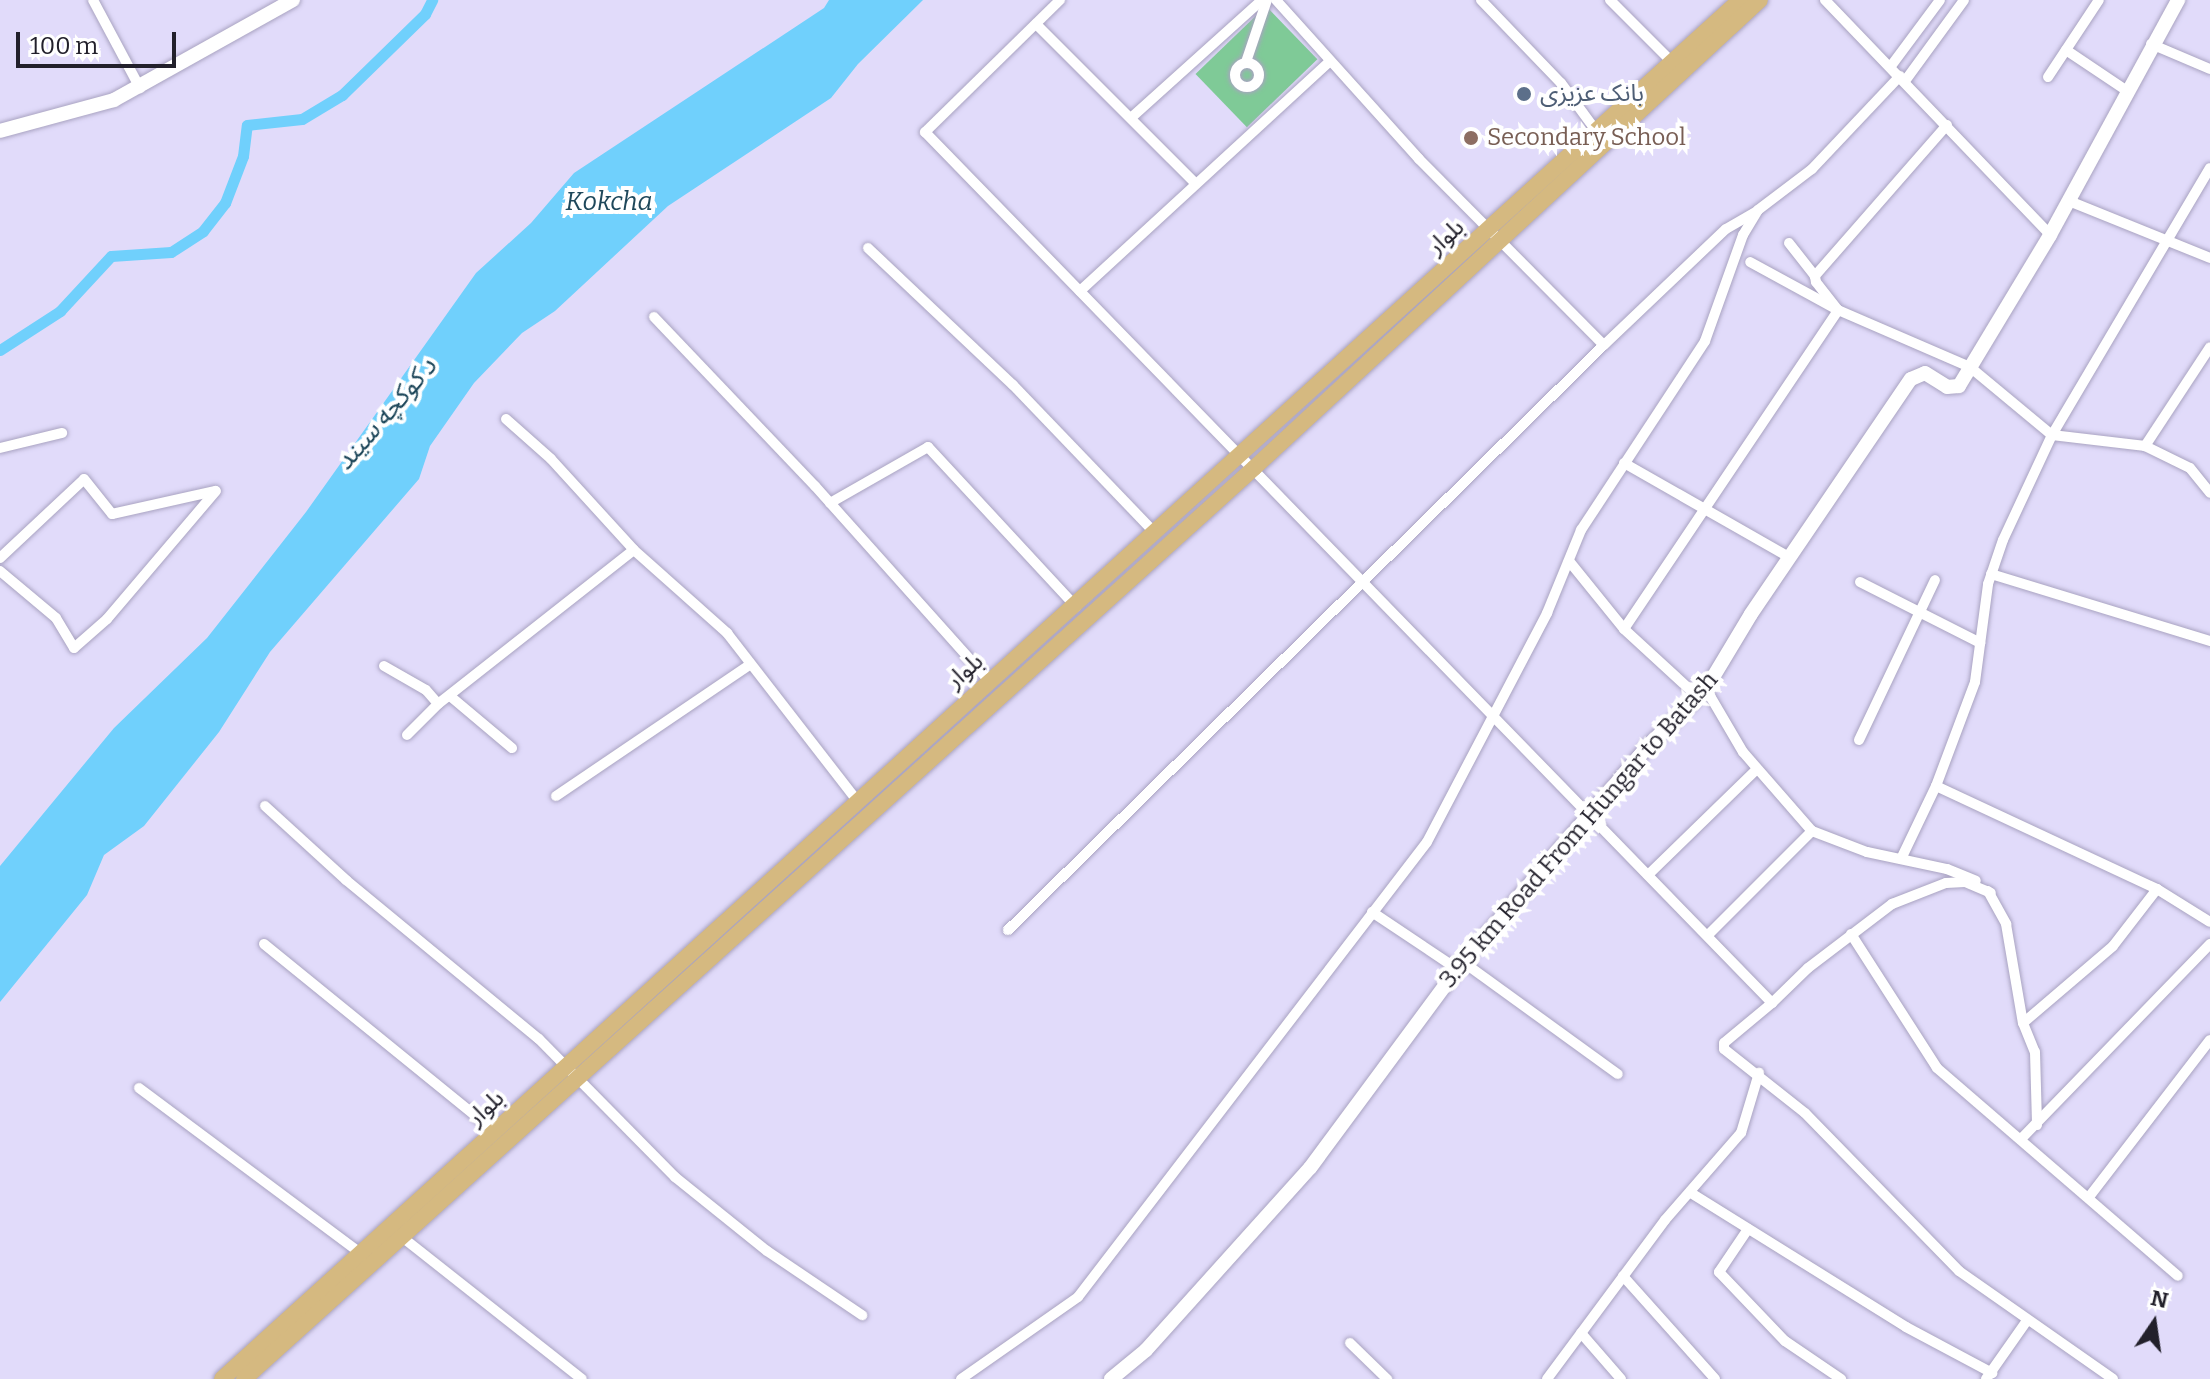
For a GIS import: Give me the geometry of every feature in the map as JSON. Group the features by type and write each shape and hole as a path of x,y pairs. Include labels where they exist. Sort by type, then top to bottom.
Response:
{"main road":[{"name":"بلوار","path":"244,1379 402,1237 573,1072 775,886 1254,468 1712,35 1740,0"},
{"name":"بلوار","path":"775,886 858,802 1240,455 1496,236 1597,132 1672,62 1760,0"},
{"name":"بلوار","path":"222,1379 495,1132 573,1072"}],"street":[{"path":"93,0 140,88"},
{"path":"0,131 140,88 293,0"},
{"path":"1060,0 927,124 925,132 1254,468 1493,720 1772,1003"},
{"path":"1132,117 1265,0"},
{"path":"1246,62 1265,0"},
{"path":"1276,0 1496,236 1604,345"},
{"path":"1481,0 1561,83 1597,132"},
{"path":"1610,0 1672,62"},
{"path":"1825,0 2050,235"},
{"path":"1891,66 1940,0"},
{"path":"1008,930 1726,229 1758,210 1812,169 1902,79 1964,0"},
{"path":"2048,77 2099,0"},
{"name":"3.95 km Road From Hungar to Batash","path":"1111,1379 1146,1350 1310,1168 1460,965 1589,815 1702,693 1789,557 1911,379 1925,373 1947,387 1959,386 2050,235 2151,44 2178,0"},
{"path":"1036,24 1196,184"},
{"path":"2151,44 2210,69"},
{"path":"2066,50 2127,91"},
{"path":"1080,291 1330,61"},
{"path":"1815,276 1947,125"},
{"path":"1901,859 1936,786 1975,682 1991,574 2052,435 2169,242 2210,168"},
{"path":"2069,201 2210,258"},
{"path":"961,1379 1078,1297 1427,842 1493,720 1569,561 1624,463 1674,396 1705,341 1743,235 1758,210"},
{"path":"1789,243 1838,310"},
{"path":"868,248 1013,385 1155,533"},
{"path":"1750,262 1838,310 1970,367 2052,435 2145,446 2190,468 2210,493"},
{"path":"1624,629 1838,310"},
{"path":"654,317 830,503 990,682"},
{"path":"2145,446 2210,347"},
{"path":"506,419 551,459 634,550 727,633 858,802"},
{"path":"0,448 62,433"},
{"path":"830,503 928,447 1076,607"},
{"path":"1624,463 1789,557"},
{"path":"0,558 84,479 112,514 216,491 107,619 74,648 56,618 0,571"},
{"path":"407,735 438,704 634,550"},
{"path":"1569,561 1624,629 1702,693 1757,769 1812,831 1901,859 1956,872 1991,893 2006,924 2023,1023 2035,1052 2037,1125"},
{"path":"1991,574 2210,641"},
{"path":"1859,740 1923,614 1935,580"},
{"path":"1860,582 1980,643"},
{"path":"556,796 751,664"},
{"path":"384,666 426,690 438,704"},
{"path":"450,696 512,748"},
{"path":"1648,875 1757,769"},
{"path":"1936,786 2157,889 2210,922"},
{"path":"265,806 573,1072 675,1177 767,1251 862,1315"},
{"path":"1708,935 1812,831"},
{"path":"1991,893 1965,882 1946,883 1892,904 1851,934 1724,1043 1728,1053 1759,1073 1805,1113 1959,1271 2026,1322 2113,1379"},
{"path":"2023,1023 2113,946 2157,889"},
{"path":"1372,912 1460,965 1618,1074"},
{"path":"1851,934 1937,1068 2178,1276"},
{"path":"264,944 495,1132"},
{"path":"2021,1139 2210,944"},
{"path":"2089,1197 2210,1040"},
{"path":"1547,1379 1623,1276 1741,1133 1759,1073"},
{"path":"139,1088 360,1253"},
{"path":"1691,1193 1989,1376 2026,1322"},
{"path":"1748,1229 1719,1272 1785,1341 1841,1379"},
{"path":"402,1237 582,1379"},
{"path":"1623,1276 1715,1379"},
{"path":"1581,1333 1621,1379"},
{"path":"1350,1343 1387,1379"}],"green space":[{"path":"1266,6 1317,59 1247,127 1196,74"}],"water":[{"name":"Kokcha","path":"829,0 923,0 858,64 831,98 668,206 555,311 522,333 474,383 430,446 419,479 270,652 219,732 144,826 104,855 87,895 0,1002 0,866 114,728 207,638 306,512 476,273 531,223 574,173 824,8"}],"waterway":[{"path":"0,350 60,311 111,256 171,252 203,231 225,203 243,156 247,125 302,119 342,95 425,14 432,0"}],"place":[{"name":"بانک عزیزی","path":"1524,94"},
{"name":"Secondary School","path":"1471,138"}],"water label":[{"name":"د کوکچه سیند","path":"386,414"}]}
